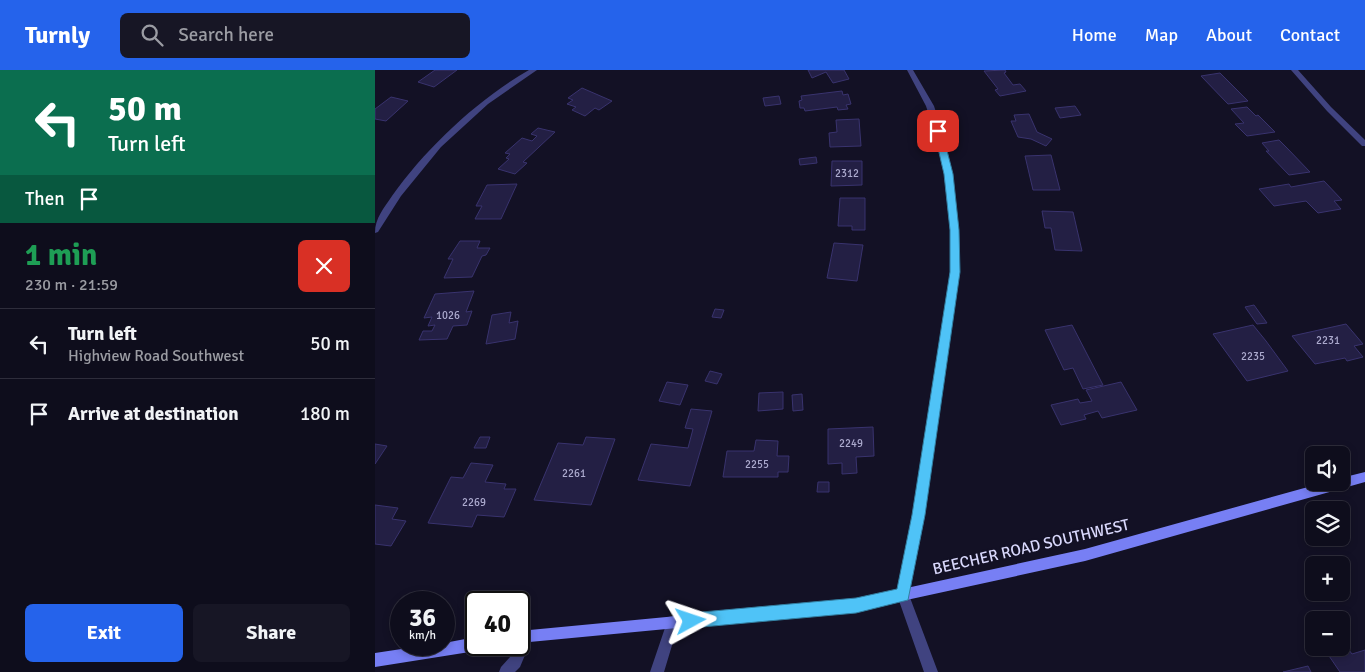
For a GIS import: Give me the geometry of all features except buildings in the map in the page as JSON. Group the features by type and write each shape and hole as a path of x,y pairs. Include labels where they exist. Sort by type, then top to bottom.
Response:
{"street":[{"path":"375,230 389,205 411,175 438,144 503,90 534,70"},
{"path":"909,70 930,106 942,143 955,230 955,272 919,515 903,595 931,672"},
{"path":"1294,70 1329,109 1365,144"},
{"name":"BEECHER ROAD SOUTHWEST","path":"530,636 856,605 1085,555 1365,477"},
{"path":"657,672 673,622"},
{"path":"375,660 465,646"},
{"path":"506,672 515,662 517,656"}],"route":[{"path":"691,621 856,605 903,595 919,515 955,272 955,230 948,174 938,131"}]}
